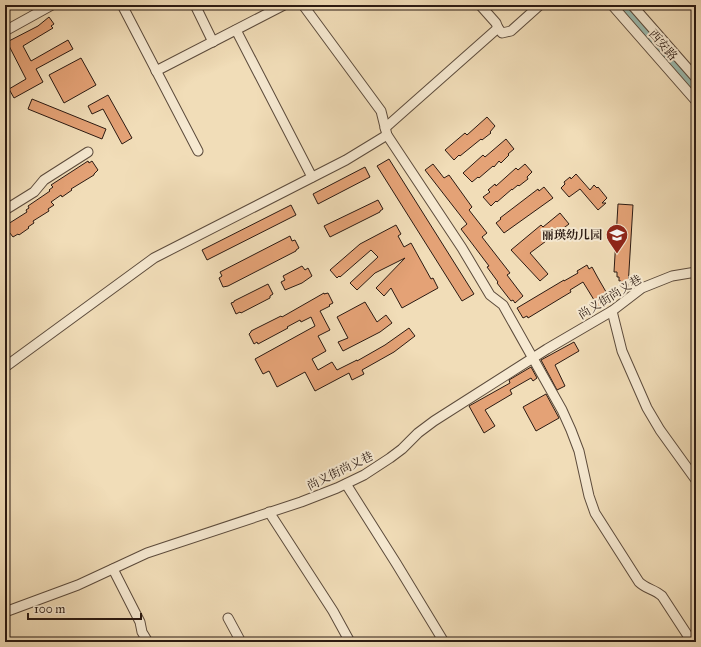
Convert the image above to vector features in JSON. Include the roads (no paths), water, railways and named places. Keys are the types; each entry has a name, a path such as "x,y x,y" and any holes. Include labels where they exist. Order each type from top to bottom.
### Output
{"street":[{"path":"5,31 52,5"},
{"path":"122,5 198,151"},
{"path":"195,5 213,42"},
{"path":"156,71 284,5"},
{"path":"303,5 381,111 386,132 462,248 490,295 503,305 562,410 571,430 579,451 589,496 595,513 638,582 645,588 657,591 662,596 692,642"},
{"path":"480,5 496,23 502,33 511,31 540,5"},
{"name":"西安路","path":"612,5 696,100"},
{"name":"西安路","path":"632,5 696,78"},
{"path":"5,367 154,258 346,160 386,132 498,28"},
{"path":"236,30 312,178"},
{"path":"5,210 34,192 44,180 88,152"},
{"name":"尚义街尚义巷","path":"5,612 78,585 147,553 319,496 346,484 377,467 402,449 426,426 533,358 612,312 642,288 672,276 696,272"},
{"path":"612,312 622,351 647,408 660,430 696,480"},
{"path":"346,484 444,642"},
{"path":"269,512 350,642"},
{"path":"114,568 140,622 142,632 148,642"},
{"path":"228,618 241,642"}],"water":[{"path":"616,5 627,5 696,83 696,95"}],"place":[{"name":"丽瑛幼儿园","path":"617,254"}]}
